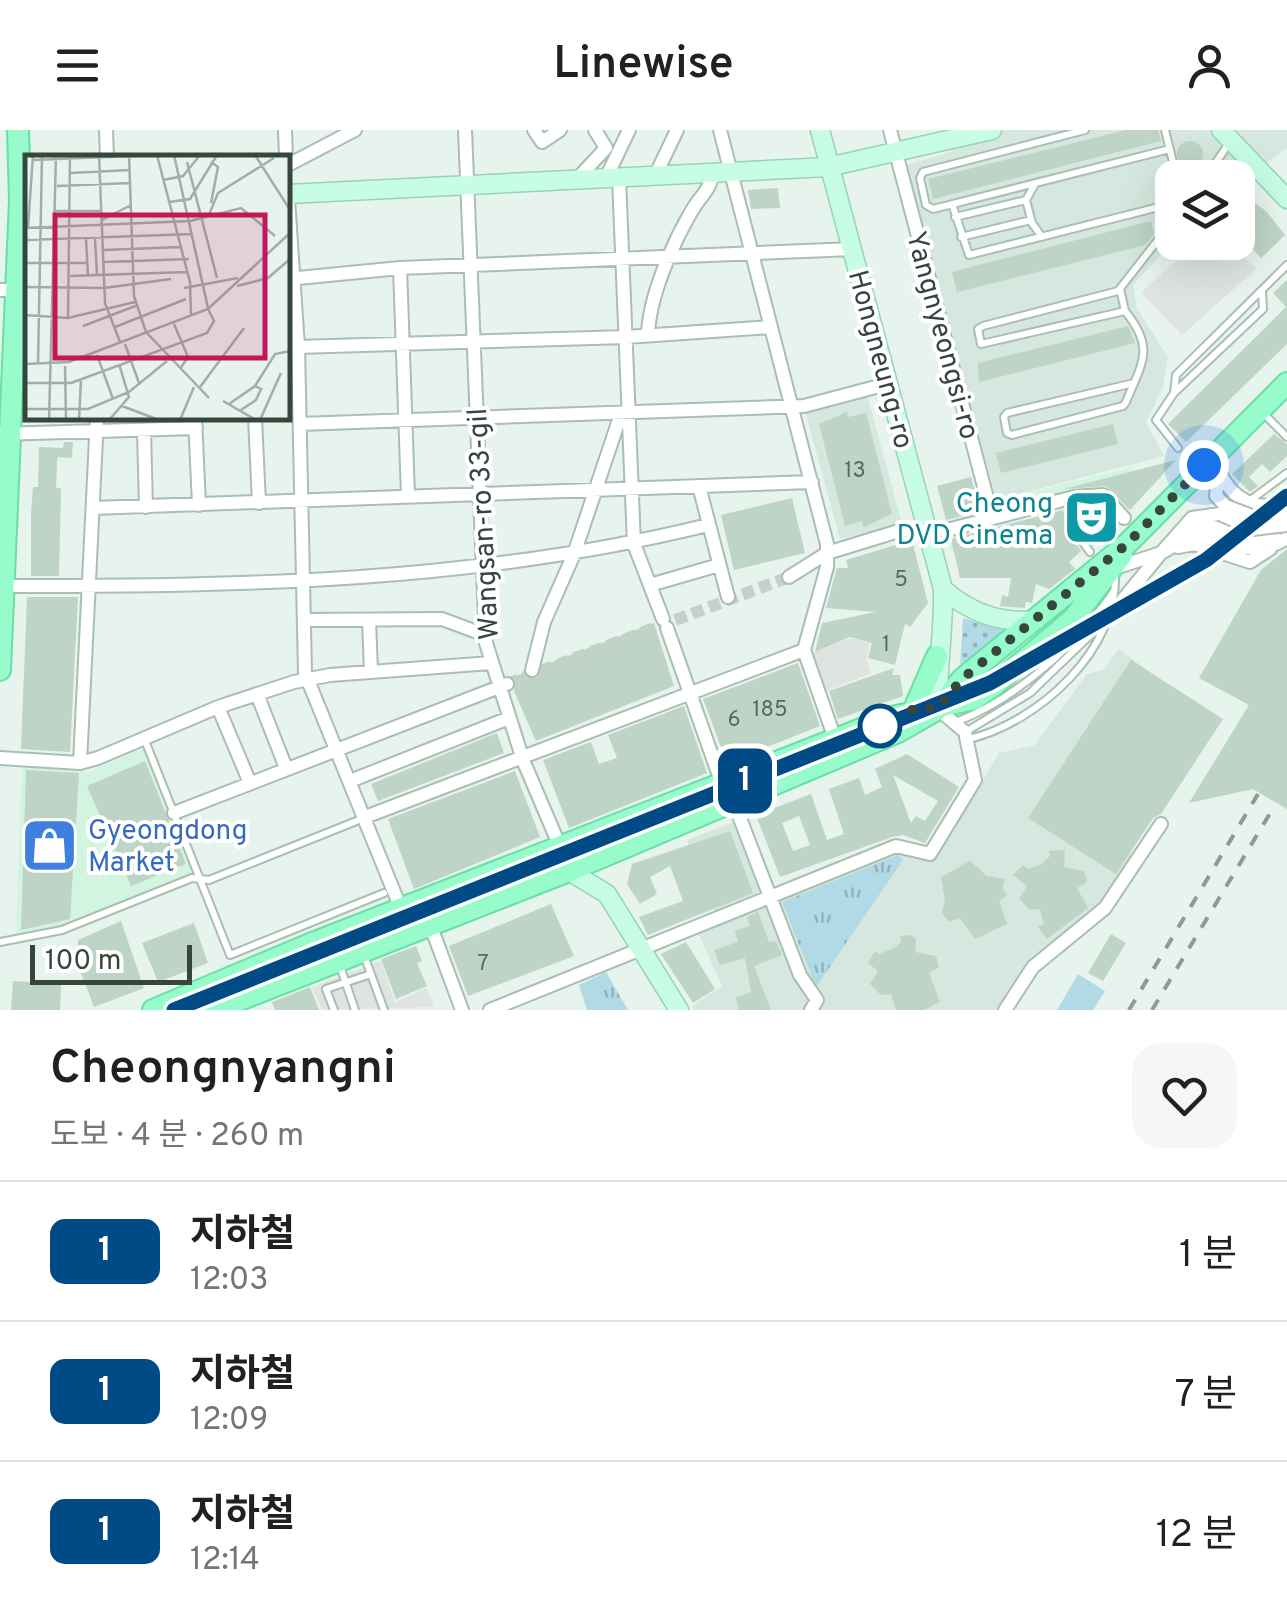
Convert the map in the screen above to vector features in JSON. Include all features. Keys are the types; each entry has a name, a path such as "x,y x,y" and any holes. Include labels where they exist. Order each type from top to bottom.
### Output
{"main road":[{"path":"0,670 18,130"},
{"name":"Hongneung-ro","path":"820,130 943,589 944,624 936,656 938,708"},
{"path":"290,196 722,170 828,168 896,154 936,137 992,130"},
{"path":"1226,136 1287,199"},
{"path":"154,1010 560,850 898,732 938,708 962,679 1127,544 1287,382"},
{"path":"214,1010 264,1001 338,960 570,871 835,739 914,709 974,699 1022,664 1116,578 1127,544"},
{"path":"943,589 972,611 1012,621 1036,620"},
{"path":"914,709 936,656"},
{"path":"560,850 570,871 607,894 679,1010"}],"street":[{"path":"106,130 107,155"},
{"path":"284,130 286,155"},
{"path":"290,164 356,130"},
{"name":"Wangsan-ro 33-gil","path":"465,130 484,635 523,760 560,850"},
{"path":"534,130 542,142 560,130"},
{"path":"578,178 606,148 595,130"},
{"path":"629,130 613,178 624,257 634,544 800,975 817,1000 811,1010"},
{"path":"656,174 678,130"},
{"path":"720,130 722,170 752,253 827,553 804,650 835,739"},
{"name":"Yangnyeongsi-ro","path":"890,130 992,517"},
{"path":"648,335 672,256 692,211 722,170"},
{"path":"291,279 400,268 853,248"},
{"path":"290,251 298,347 307,679 401,910"},
{"path":"400,268 408,496"},
{"path":"298,347 626,337 771,327"},
{"path":"300,424 793,407 887,384"},
{"path":"532,670 544,622 574,554 620,417 628,411"},
{"path":"80,763 97,420"},
{"path":"256,420 259,503"},
{"path":"5,434 96,433 196,423 199,505"},
{"path":"144,430 146,506"},
{"path":"1223,446 1216,496 1223,510 1253,529 1287,525"},
{"path":"1218,471 1232,492 1253,505 1274,506 1287,499"},
{"path":"93,508 812,482"},
{"path":"698,486 728,597"},
{"path":"790,577 827,553 902,530 929,533 1068,498 1102,495 1124,518"},
{"path":"1112,613 1196,516 1223,510 1257,518 1287,513"},
{"path":"1180,532 1206,524 1248,540 1287,538"},
{"path":"2,586 303,581 482,570 634,544 708,525"},
{"path":"1116,578 1194,534 1242,550 1270,549"},
{"path":"1162,552 1194,544 1239,561 1255,561 1287,538"},
{"path":"650,585 719,565"},
{"path":"304,620 442,619 484,635"},
{"path":"369,620 371,672"},
{"path":"365,817 804,650"},
{"path":"0,758 80,763 218,708 307,679 491,664"},
{"path":"174,813 502,686"},
{"path":"257,694 286,768"},
{"path":"218,708 250,783"},
{"path":"490,1010 643,952 654,942 896,846 930,854 974,782 963,731 938,708"},
{"path":"350,781 509,718"},
{"path":"1005,1010 1033,967 1104,908 1161,824"},
{"path":"430,924 462,1010"}],"lane":[{"path":"1085,130 923,172 920,178 928,207 1170,150"},
{"path":"1165,130 1173,160"},
{"path":"1214,160 1226,136"},
{"path":"1036,183 1026,200 1031,220 1042,237"},
{"path":"955,217 1026,200"},
{"path":"952,204 968,255 1155,205"},
{"path":"960,238 1031,220"},
{"path":"1125,311 986,346 978,330 1120,290 1155,244"},
{"path":"1174,393 1176,375 1287,265"},
{"path":"1120,290 1125,311 1145,339 1134,383 1118,409 1008,435 1004,417 1008,414 1134,383"},
{"path":"1178,448 1156,420 1174,393 1261,311 1262,291"},
{"path":"1260,410 1287,438"},
{"path":"1252,498 1287,474"},
{"path":"1068,498 1076,533 1090,552"},
{"path":"963,731 1010,724 1049,695 1105,633 1116,578"},
{"path":"963,731 1077,635 1116,578"},
{"path":"963,731 1030,693 1112,613"},
{"path":"144,737 230,955 384,893"},
{"path":"0,942 62,930 192,878 209,880 365,817"},
{"path":"201,992 269,972 414,917 456,889"},
{"path":"363,950 384,1010"},
{"path":"338,960 355,1010"},
{"path":"334,1010 326,989 371,974"}],"shaded area":[{"path":"949,130 1287,130 1287,148 1255,172 1255,160 1155,160 1156,260 1133,285 1137,309 1168,357 1163,387 1146,422 1164,456 996,500 906,165 951,152"},
{"path":"1177,260 1247,260 1256,269 1182,335 1141,293"},
{"path":"867,395 902,523 840,539 805,411"},
{"path":"1131,468 1144,493 1088,552 1074,534 1067,500 1021,512 1025,528 988,545 952,552 944,518 990,506 989,502"},
{"path":"851,638 870,643 866,658 871,673 823,692 810,654"},
{"path":"1119,649 1189,702 1109,911 1033,972 1010,1010 694,1010 692,1006 722,986 696,928 717,919 687,840 746,817 775,899 900,851 934,862 999,753 1035,745 1087,674 1103,670"},
{"path":"146,747 193,874 67,925 16,935 22,766 88,772"},
{"path":"381,961 395,1002 427,988 434,1007 322,1010 312,987"}],"green space":[{"path":"963,618 1008,630 960,668"},
{"path":"898,855 903,860 816,987 782,902"},
{"path":"606,972 628,1010 587,1010 579,985"},
{"path":"1078,974 1105,991 1093,1010 1057,1010"}],"building":[{"path":"1126,130 1158,130 1161,141 933,199 928,179"},
{"path":"1185,142 1195,142 1202,149 1201,160 1178,159 1178,149"},
{"path":"778,188 780,208 751,209 748,190"},
{"path":"1255,203 1285,235 1261,258 1255,252"},
{"path":"1151,221 1154,234 1145,245 957,292 952,272"},
{"path":"1287,280 1287,344 1186,442 1168,424 1286,307 1273,293"},
{"path":"1128,326 1135,343 979,382 978,363"},
{"path":"847,412 848,417 866,413 892,514 864,527 862,521 845,526 819,424"},
{"path":"1113,424 1118,444 1001,473 996,453"},
{"path":"1274,434 1287,444 1287,456 1270,472 1262,464 1249,477 1258,486 1250,492 1232,474"},
{"path":"64,442 73,442 72,458 58,457 57,461 56,488 61,488 59,576 31,576 31,512 33,487 38,487 39,447 63,448"},
{"path":"1176,460 1130,510 1106,486 1064,489"},
{"path":"971,477 980,511 946,520 937,486"},
{"path":"792,498 805,553 734,570 721,515"},
{"path":"1099,505 1112,520 1101,529 1105,533 1093,545 1082,530 1077,507"},
{"path":"1063,510 1070,535 1081,551 1069,562 1075,569 1049,589 1036,584 1032,603 1026,602 1025,608 1000,606 1002,595 1008,597 1011,578 960,578 951,539"},
{"path":"912,540 928,603 910,627 905,624 895,665 868,658 872,643 850,637 815,652 822,623 876,612 826,608 837,568 848,568 846,560"},
{"path":"1287,549 1287,809 1253,789 1189,803 1249,705 1199,678 1261,570"},
{"path":"27,597 78,597 70,752 21,749"},
{"path":"654,623 674,686 536,741 514,691 514,677 523,673 536,679 544,665"},
{"path":"1131,660 1223,719 1116,874 1028,818"},
{"path":"798,663 820,726 727,763 703,699"},
{"path":"894,668 892,675 900,675 903,696 838,719 829,691"},
{"path":"684,706 707,773 569,828 543,760 591,742 599,764 617,758 608,735"},
{"path":"497,733 504,753 378,801 371,784"},
{"path":"907,754 959,787 925,843 903,835 892,837 780,877 756,815 811,794 827,840 844,834 829,789 859,778 865,795 882,787 875,769","holes":["893,775 938,801 925,821 916,816 911,823","799,816 810,845 793,851 782,823"]},
{"path":"145,761 186,864 131,886 87,786"},
{"name":"Gyeongdong Market","path":"26,770 79,773 70,919 21,930"},
{"path":"515,771 540,837 414,889 388,819"},
{"path":"730,831 753,893 648,935 639,917 683,901 670,866 650,877 657,894 640,904 627,884 632,864"},
{"path":"1065,850 1064,867 1084,871 1087,882 1077,888 1088,908 1047,939 1038,927 1044,924 1040,909 1030,910 1019,899 1027,886 1013,875 1023,865 1028,869 1042,864 1050,856 1049,851"},
{"path":"970,861 987,876 1005,879 1002,888 1007,895 999,901 1007,924 975,939 960,918 949,922 942,913 945,900 941,877"},
{"path":"551,904 574,956 468,996 449,946"},
{"path":"758,912 769,942 776,941 782,955 754,966 771,1010 739,1010 736,998 751,992 745,958 720,965 714,950 738,942 735,931 750,926 747,917"},
{"path":"121,921 144,988 94,1007 78,965 78,940"},
{"path":"194,923 208,963 158,982 142,943"},
{"path":"1111,934 1126,943 1103,981 1088,973"},
{"path":"911,935 916,939 915,952 936,956 939,967 929,973 940,1002 924,1010 896,1010 891,994 881,995 870,984 878,971 868,963 875,951 879,954 894,948 901,942 900,936"},
{"path":"686,942 715,989 693,1003 661,954"},
{"path":"416,946 422,961 417,963 427,986 396,999 381,959"},
{"path":"13,981 61,984 60,1010 11,1010"},
{"path":"310,987 319,1010 275,1010 272,1002"}],"tunnel":[{"path":"507,684 789,577"}],"railway":[{"path":"1129,1010 1258,794"},
{"path":"1152,1010 1275,805"}],"metro line":[{"name":"1","path":"174,1010 990,683 1206,560 1287,496"}],"place":[{"name":"Cheong DVD Cinema","path":"1092,518"},
{"name":"Gyeongdong Market","path":"49,845"}],"route":[{"path":"880,726 914,709 938,708 962,679 1127,544 1204,465"}]}
